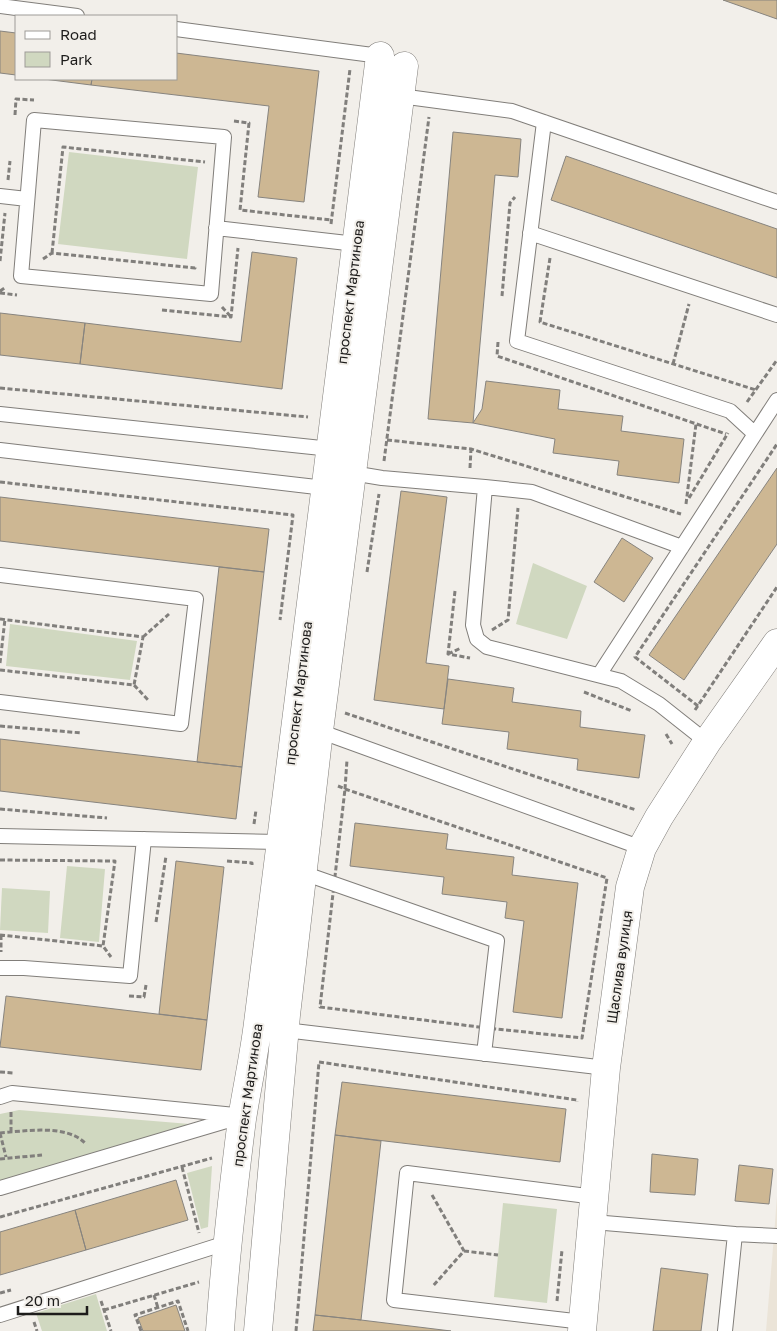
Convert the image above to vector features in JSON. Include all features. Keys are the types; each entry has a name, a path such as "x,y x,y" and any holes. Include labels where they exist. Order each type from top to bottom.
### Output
{"street":[{"name":"проспект Мартинова","path":"220,1331 226,1244 257,1027 294,722 334,470 400,96 392,61"},
{"name":"проспект Мартинова","path":"258,1331 285,1030 319,731 334,470 356,244 392,61"},
{"name":"Щаслива вулиця","path":"582,1326 606,1068 630,887 642,848 658,817 707,742 777,644"},
{"path":"294,722 319,731"},
{"path":"257,1027 285,1030"},
{"path":"226,1244 265,1247"}],"lane":[{"path":"0,6 69,15"},
{"path":"178,29 392,61"},
{"path":"400,96 512,111 777,202"},
{"path":"34,120 224,137 211,294 21,276 27,199 34,120"},
{"path":"544,122 517,341 730,411 755,434"},
{"path":"3,196 27,199"},
{"path":"216,228 356,244"},
{"path":"530,233 777,315"},
{"path":"600,675 777,400"},
{"path":"0,414 382,478 532,492 682,547"},
{"path":"0,450 334,470"},
{"path":"485,487 473,625 477,639 487,647 622,681 660,704 707,742"},
{"path":"0,575 196,599 181,724 0,702"},
{"path":"319,731 642,848"},
{"path":"0,836 279,842"},
{"path":"0,968 130,976 144,839"},
{"path":"303,873 497,941 484,1054"},
{"path":"285,1030 606,1068"},
{"path":"0,1097 12,1093 243,1116"},
{"path":"0,1188 243,1116"},
{"path":"582,1326 394,1300 407,1173 594,1210 735,1234 777,1236"},
{"path":"725,1331 735,1234"},
{"path":"0,1315 226,1244"}],"path":[{"path":"14,118 16,99 36,101"},
{"path":"229,121 249,123 240,210 331,220"},
{"path":"196,258 195,268 52,253 63,147 206,162 205,171"},
{"path":"0,261 3,196 10,158"},
{"path":"502,298 510,203 516,196"},
{"path":"551,254 540,322 756,390"},
{"path":"673,364 689,303 698,306"},
{"path":"498,337 497,356 727,434"},
{"path":"680,514 737,418 777,360"},
{"path":"0,388 308,417"},
{"path":"686,504 696,424"},
{"path":"387,440 471,449 722,526"},
{"path":"698,706 635,657 777,444"},
{"path":"468,485 471,449"},
{"path":"448,654 508,620 518,506"},
{"path":"448,654 456,588"},
{"path":"0,670 134,685 143,637 188,598"},
{"path":"0,619 143,637"},
{"path":"0,663 5,619"},
{"path":"448,654 474,659"},
{"path":"579,691 632,711"},
{"path":"0,726 88,733"},
{"path":"663,729 672,744"},
{"path":"166,856 176,857"},
{"path":"0,860 115,860 103,946 0,935"},
{"path":"223,861 252,863 250,873"},
{"path":"296,1331 319,1062 577,1100"},
{"path":"0,1072 22,1074"},
{"path":"6,1157 0,1133 40,1130 67,1132 79,1136 86,1144"},
{"path":"0,1217 216,1157"},
{"path":"182,1167 199,1233"},
{"path":"422,1175 464,1251"},
{"path":"464,1251 498,1255"},
{"path":"417,1303 464,1251"},
{"path":"104,1310 207,1280"},
{"path":"96,1285 111,1331"},
{"path":"154,1295 158,1308"},
{"path":"140,1331 135,1315 178,1302 188,1331"}],"shaded area":[{"path":"777,1196 777,1331 766,1331 774,1236"}],"green space":[{"path":"69,152 198,167 187,259 58,244"},
{"path":"533,563 587,586 567,639 516,624"},
{"path":"10,624 137,641 130,680 6,666"},
{"path":"67,866 105,869 99,942 60,938"},
{"path":"2,888 50,891 48,933 0,930"},
{"path":"19,1110 190,1124 0,1182 0,1114"},
{"path":"212,1166 208,1227 201,1229 187,1173"},
{"path":"503,1203 557,1209 547,1303 494,1297"},
{"path":"96,1294 107,1331 42,1331 36,1313"}],"building":[{"path":"723,0 777,0 777,19"},
{"path":"0,31 15,33 15,75 0,73"},
{"path":"178,53 319,71 304,202 258,197 269,106 91,85 92,80 178,80"},
{"path":"52,80 92,80 91,85"},
{"path":"453,132 521,139 518,177 495,175 473,423 428,419"},
{"path":"566,156 777,229 777,278 551,200"},
{"path":"252,252 297,258 282,389 80,364 85,323 241,342"},
{"path":"0,313 85,323 80,364 0,355"},
{"path":"486,381 560,390 558,409 623,416 621,431 684,439 679,483 617,475 619,461 553,453 555,439 473,423 482,409"},
{"path":"777,468 777,544 684,680 649,655"},
{"path":"401,491 447,497 426,663 449,666 444,709 374,700"},
{"path":"0,497 269,529 264,572 0,541"},
{"path":"622,538 653,558 624,602 594,582"},
{"path":"219,567 264,572 242,767 197,762"},
{"path":"448,679 514,688 512,702 581,711 580,727 645,735 639,778 577,770 578,759 507,749 509,732 442,724"},
{"path":"0,739 242,767 236,819 0,791"},
{"path":"355,823 448,834 446,849 514,857 512,875 578,883 562,1018 513,1012 524,921 505,918 507,902 442,894 444,877 350,866"},
{"path":"176,861 224,867 207,1020 159,1014"},
{"path":"6,996 207,1020 201,1070 0,1047"},
{"path":"342,1082 566,1109 560,1162 335,1135"},
{"path":"335,1135 381,1141 361,1320 315,1315"},
{"path":"652,1154 698,1159 695,1195 650,1192"},
{"path":"739,1165 773,1169 769,1204 735,1201"},
{"path":"176,1180 188,1220 86,1250 75,1210"},
{"path":"75,1210 86,1250 0,1275 0,1232"},
{"path":"661,1268 708,1274 701,1331 653,1331"},
{"path":"176,1305 185,1331 143,1331 138,1318"},
{"path":"315,1315 361,1320 451,1331 313,1331"}]}
